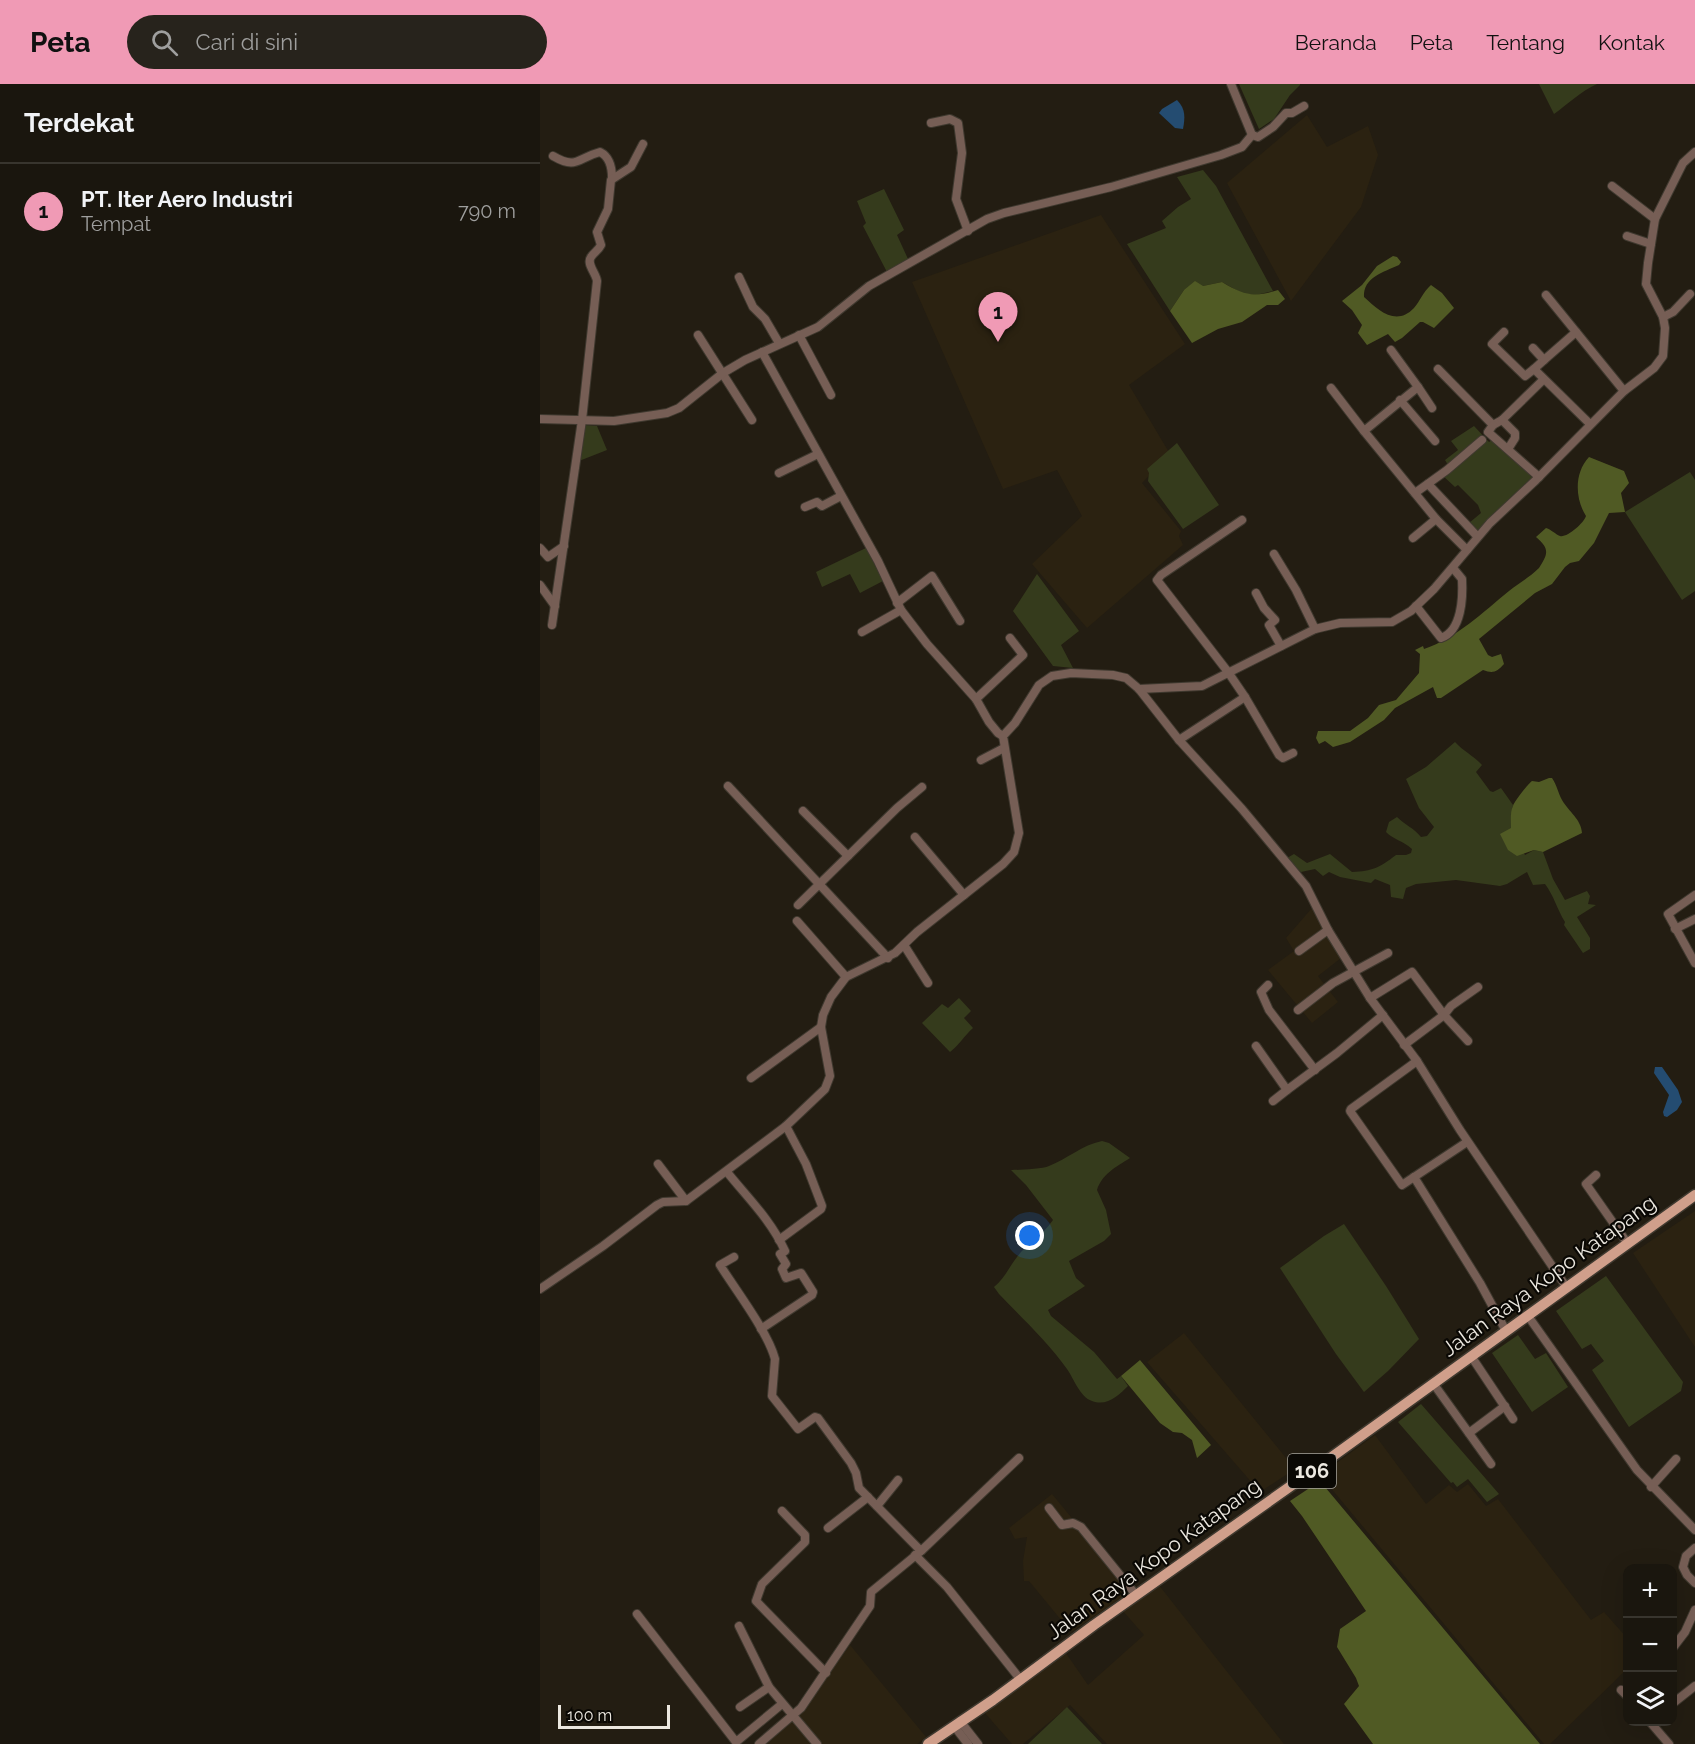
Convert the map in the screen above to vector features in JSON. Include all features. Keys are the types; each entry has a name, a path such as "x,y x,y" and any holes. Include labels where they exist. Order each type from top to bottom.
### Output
{"main road":[{"name":"Jalan Raya Kopo Katapang","path":"928,1744 1695,1195"}],"street":[{"path":"1231,84 1252,135 1258,137 1273,127 1286,113 1292,113 1304,106"},
{"path":"931,123 950,119 958,123 962,153 956,201 968,231"},
{"path":"540,419 614,421 668,413 679,408 723,374 779,343 818,327 869,286 987,219 1143,179 1228,153 1242,147 1252,135"},
{"path":"612,178 623,174 631,167 643,144"},
{"path":"552,625 582,420 597,281 589,259 601,245 597,232 608,209 612,178 612,166 603,153 600,152 573,163 564,162 553,156"},
{"path":"1139,689 1202,686 1315,629 1340,623 1388,623 1411,611 1453,568 1477,536 1624,391 1654,368 1663,356 1666,340 1663,316 1646,284 1651,244 1655,219 1683,163 1695,152"},
{"path":"1612,186 1655,219"},
{"path":"1627,236 1651,244"},
{"path":"739,277 753,307 765,319 779,343"},
{"path":"1663,316 1672,312 1690,294"},
{"path":"1546,295 1624,391"},
{"path":"1504,332 1492,344 1525,376 1576,332"},
{"path":"698,335 752,420"},
{"path":"799,335 831,395"},
{"path":"1533,348 1544,360"},
{"path":"1391,350 1432,408"},
{"path":"762,352 878,561 899,606 927,644 976,699 989,722 998,733 1004,735"},
{"path":"1438,369 1493,425"},
{"path":"1534,369 1590,424"},
{"path":"1539,477 1488,432 1543,380"},
{"path":"1364,430 1418,387"},
{"path":"1331,388 1436,519 1467,550"},
{"path":"1400,400 1435,441"},
{"path":"1502,420 1515,433 1509,449"},
{"path":"1415,493 1447,470 1482,440"},
{"path":"779,473 818,454"},
{"path":"1428,484 1477,536"},
{"path":"805,507 817,502 822,506 841,496"},
{"path":"1413,538 1436,519"},
{"path":"1242,520 1157,580 1228,672 1279,755 1283,758 1293,753"},
{"path":"540,548 549,557 564,546"},
{"path":"1274,554 1296,590 1315,629"},
{"path":"1416,606 1442,638 1450,634 1460,614 1462,594 1462,579 1453,568"},
{"path":"862,632 899,606 932,576 960,621"},
{"path":"540,585 555,606"},
{"path":"1257,593 1264,607 1275,620 1269,625 1281,646"},
{"path":"976,699 1023,655 1010,638"},
{"path":"540,1289 603,1246 657,1205 663,1202 686,1201 786,1126 825,1089 830,1076 821,1027 827,1005 846,977 888,958 1014,852 1018,839 1004,735 1015,723 1039,685 1052,676 1071,673 1113,675 1126,678 1139,689 1179,740 1242,809 1306,886 1328,930 1370,998 1417,1061 1467,1142 1567,1288"},
{"path":"1179,740 1245,697"},
{"path":"981,760 1004,748"},
{"path":"728,786 888,958"},
{"path":"798,905 897,808 922,787"},
{"path":"803,811 848,856"},
{"path":"915,837 964,895"},
{"path":"1695,895 1668,914 1695,963"},
{"path":"1675,929 1695,919"},
{"path":"797,921 846,977"},
{"path":"1299,951 1328,930"},
{"path":"904,945 928,983"},
{"path":"1298,1010 1333,982 1388,953"},
{"path":"1370,998 1412,972 1444,1015 1468,1041"},
{"path":"1268,985 1261,992 1266,1006 1315,1070"},
{"path":"1404,1045 1478,987"},
{"path":"1273,1101 1383,1015"},
{"path":"751,1078 821,1027"},
{"path":"1256,1046 1287,1090"},
{"path":"1417,1061 1350,1110 1402,1185 1467,1142"},
{"path":"779,1240 822,1206 806,1164 786,1126"},
{"path":"658,1164 686,1201"},
{"path":"727,1172 748,1196 779,1240 784,1251 780,1254 786,1264 782,1269 786,1278 801,1273 813,1293 761,1329"},
{"path":"1596,1175 1586,1184 1628,1244"},
{"path":"1414,1177 1480,1283 1506,1331"},
{"path":"734,1257 720,1265 761,1329 775,1359 771,1392 774,1401 798,1429 818,1418 851,1463 860,1488 947,1587 1020,1679"},
{"path":"1528,1316 1626,1455 1652,1487 1695,1530"},
{"path":"1471,1356 1513,1419"},
{"path":"1433,1383 1491,1464"},
{"path":"1469,1433 1505,1406"},
{"path":"759,1744 801,1708 870,1606 871,1592 918,1553 1019,1458"},
{"path":"1652,1487 1676,1459"},
{"path":"878,1506 898,1480"},
{"path":"828,1528 868,1497"},
{"path":"1050,1508 1062,1525 1073,1523 1081,1527 1136,1595"},
{"path":"782,1511 805,1535 805,1542 762,1584 756,1601 826,1672"},
{"path":"1695,1548 1686,1556 1683,1568 1695,1583"},
{"path":"1677,1642 1685,1632 1695,1610"},
{"path":"637,1614 736,1742 782,1704"},
{"path":"739,1626 769,1687 817,1744"},
{"path":"1677,1700 1695,1686"},
{"path":"740,1707 769,1687"},
{"path":"957,1723 968,1744"},
{"path":"957,1723 978,1744"},
{"path":"1655,1726 1669,1744"}],"shaded area":[{"path":"1307,115 1327,147 1368,126 1378,155 1361,207 1291,301 1227,183"},
{"path":"1101,215 1185,344 1129,385 1170,454 1142,483 1181,531 1179,536 1183,545 1087,628 1032,564 1082,516 1057,470 1003,489 912,282"},
{"path":"1312,908 1341,958 1318,976 1338,1002 1312,1023 1268,970 1294,951 1286,938"},
{"path":"1695,1211 1695,1347 1633,1253"},
{"path":"1184,1333 1295,1469 1260,1492 1147,1362"},
{"path":"1375,1435 1426,1504 1449,1485 1457,1492 1468,1484 1486,1506 1498,1499 1591,1620 1604,1612 1623,1633 1623,1673 1550,1744 1544,1744 1320,1475"},
{"path":"1052,1494 1132,1591 1071,1632 1029,1581 1024,1581 1023,1561 1027,1537 1015,1539 1009,1528"},
{"path":"1158,1584 1284,1744 1107,1744 1070,1705 1023,1744 1012,1744 985,1713 1063,1649 1088,1685 1144,1635 1122,1610"},
{"path":"850,1645 926,1737 917,1744 766,1744 803,1711"}],"green space":[{"path":"1239,84 1300,85 1290,95 1274,119 1259,129"},
{"path":"1539,84 1597,84 1554,114"},
{"path":"1203,170 1216,186 1273,291 1256,295 1243,294 1222,282 1184,290 1170,311 1127,244 1166,228 1162,221 1191,199 1177,177"},
{"path":"884,189 904,230 897,235 908,259 887,272 863,226 866,223 857,201"},
{"path":"1393,256 1401,262 1376,276 1367,285 1364,297 1369,302 1381,311 1401,316 1414,308 1431,285 1442,293 1454,308 1434,328 1420,322 1395,342 1388,334 1367,345 1358,333 1362,325 1352,310 1342,301 1362,285 1377,266"},
{"path":"1195,281 1203,286 1222,282 1249,294 1278,290 1285,299 1278,305 1267,305 1242,322 1218,329 1192,343 1170,311 1184,290"},
{"path":"584,425 597,426 607,450 579,461"},
{"path":"1474,426 1489,442 1497,436 1537,475 1477,533 1469,523 1481,513 1478,505 1458,485 1455,487 1442,475 1451,470 1445,460 1458,450 1451,441"},
{"path":"1177,443 1219,505 1183,529 1148,481 1147,469"},
{"path":"1589,457 1624,471 1629,483 1621,493 1625,512 1609,513 1594,543 1579,561 1570,563 1552,584 1535,593 1479,639 1488,655 1492,657 1501,654 1504,664 1492,672 1483,670 1441,698 1437,698 1433,687 1395,708 1384,720 1350,742 1333,747 1325,741 1319,744 1316,738 1318,731 1350,731 1368,718 1379,705 1396,700 1419,673 1420,654 1415,650 1436,644 1459,631 1539,568 1546,552 1544,545 1536,537 1546,528 1563,536 1579,526 1586,516 1578,494 1579,478 1584,463"},
{"path":"1690,472 1695,480 1695,591 1682,600 1625,512"},
{"path":"866,548 883,581 860,593 850,574 822,587 816,572"},
{"path":"1037,574 1079,631 1061,645 1073,668 1053,666 1013,611"},
{"path":"1455,742 1482,765 1476,772 1490,791 1501,788 1513,805 1511,828 1525,855 1534,850 1543,852 1553,879 1565,900 1587,891 1590,896 1588,904 1596,905 1577,917 1590,938 1590,949 1583,953 1564,925 1565,922 1545,884 1533,885 1527,872 1500,886 1456,880 1416,884 1406,888 1403,899 1391,897 1390,885 1375,879 1371,883 1340,877 1329,872 1323,876 1315,869 1301,872 1287,858 1294,854 1307,863 1330,854 1352,872 1371,870 1396,855 1411,853 1412,849 1386,832 1389,822 1397,817 1421,837 1427,836 1434,827 1419,808 1406,779 1426,767"},
{"path":"1552,778 1555,783 1562,800 1577,820 1582,833 1543,852 1534,850 1517,856 1508,850 1500,834 1511,828 1512,808 1527,786 1532,781 1539,782"},
{"path":"959,998 971,1011 964,1018 973,1028 950,1052 922,1023 942,1004 948,1008"},
{"path":"1102,1141 1109,1143 1130,1158 1106,1175 1097,1190 1106,1210 1111,1234 1104,1241 1069,1261 1076,1278 1085,1286 1048,1310 1051,1316 1094,1352 1117,1379 1121,1376 1128,1386 1112,1399 1097,1402 1084,1396 1052,1349 994,1287 1021,1252 1053,1220 1026,1185 1011,1170 1049,1166"},
{"path":"1344,1224 1419,1339 1364,1392 1336,1354 1280,1268"},
{"path":"1606,1276 1683,1382 1681,1391 1629,1427 1592,1370 1604,1361 1591,1344 1582,1349 1556,1311"},
{"path":"1518,1335 1535,1359 1546,1353 1568,1387 1532,1412 1492,1353"},
{"path":"1140,1360 1211,1445 1197,1458 1192,1440 1182,1433 1173,1432 1160,1423 1121,1376"},
{"path":"1421,1404 1499,1494 1487,1502 1468,1479 1457,1487 1453,1482 1451,1483 1398,1422"},
{"path":"1320,1481 1540,1744 1373,1744 1344,1704 1359,1686 1337,1647 1340,1629 1366,1611 1290,1501"},
{"path":"1067,1707 1102,1744 1028,1744"}],"water":[{"path":"1177,100 1184,114 1183,129 1175,128 1159,113"},
{"path":"1655,1067 1662,1067 1678,1090 1682,1102 1677,1110 1667,1117 1663,1112 1669,1095 1654,1073"}],"place":[{"name":"PT. Iter Aero Industri","path":"998,342"}]}
